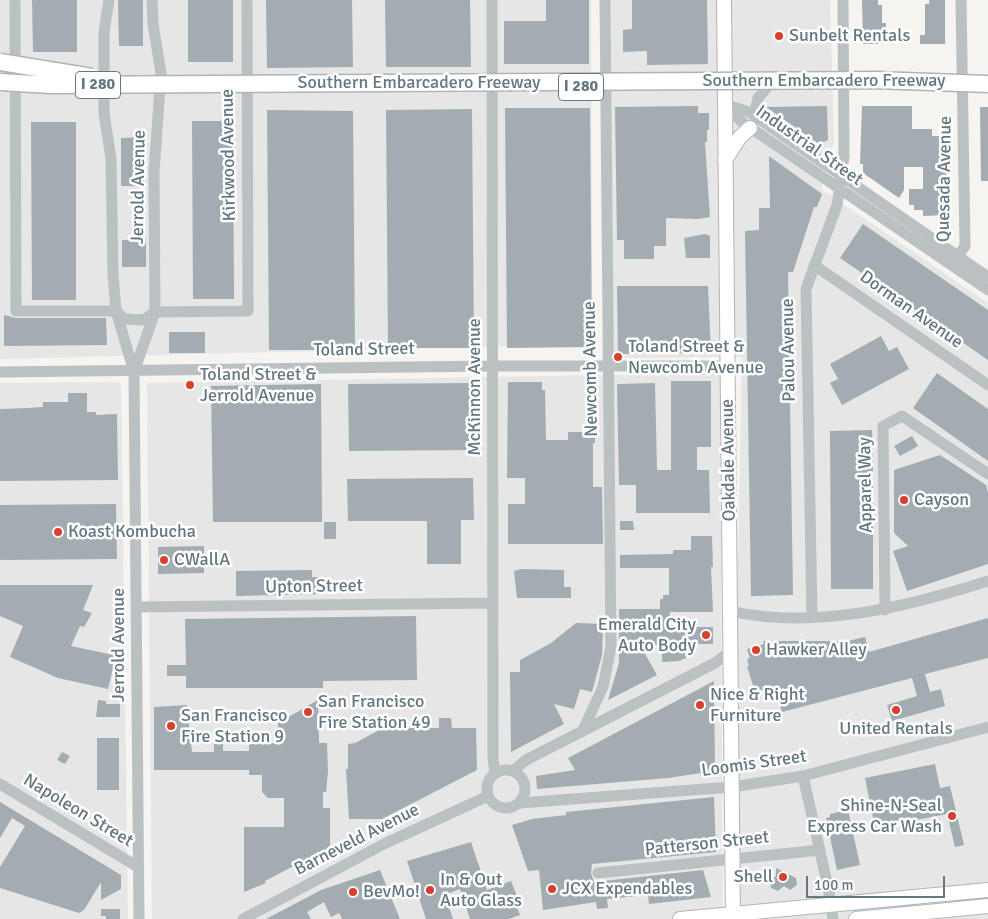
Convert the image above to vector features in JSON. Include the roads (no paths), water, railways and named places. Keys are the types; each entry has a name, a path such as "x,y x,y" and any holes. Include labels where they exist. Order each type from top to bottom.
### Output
{"highway":[{"path":"0,62 101,78 196,84"},
{"name":"Southern Embarcadero Freeway","path":"0,82 50,85 876,80 988,87"},
{"name":"Southern Embarcadero Freeway","path":"5,89 867,85 988,87"}],"main road":[{"name":"Oakdale Avenue","path":"724,0 733,917"},
{"path":"725,160 752,122"},
{"path":"680,919 832,912 988,890"},
{"path":"856,919 988,906"}],"street":[{"path":"14,0 5,89 16,311 116,310 124,319 144,320 155,312"},
{"name":"Jerrold Avenue","path":"109,0 104,32 104,113 111,159 113,274 116,310 134,372 138,919"},
{"name":"Jerrold Avenue","path":"134,372 155,312 154,172 161,72 153,24 152,0"},
{"name":"Kirkwood Avenue","path":"155,312 248,310 247,0"},
{"name":"McKinnon Avenue","path":"492,0 495,773"},
{"name":"Newcomb Avenue","path":"582,732 603,687 611,647 605,0"},
{"name":"Palou Avenue","path":"812,616 806,289 837,205 842,177 843,0"},
{"name":"Quesada Avenue","path":"955,261 965,246 961,0"},
{"path":"260,88 493,88 843,84 988,87"},
{"path":"752,122 758,98 769,85"},
{"path":"5,89 232,88"},
{"name":"Industrial Street","path":"725,104 842,177 955,261 988,290"},
{"name":"Industrial Street","path":"752,122 840,189 955,261 988,278"},
{"name":"Dorman Avenue","path":"814,265 988,385"},
{"name":"Toland Street","path":"0,372 134,372 492,366 728,366"},
{"name":"Apparel Way","path":"885,610 883,426 902,416 988,474"},
{"path":"730,611 748,615 812,616 885,610 942,596 988,581"},
{"name":"Upton Street","path":"136,607 493,603"},
{"path":"513,771 526,760 715,663 730,651"},
{"name":"Loomis Street","path":"520,803 732,787 803,776 988,727"},
{"path":"507,770 513,771 523,779 526,791 520,803 515,806 502,808 492,802 488,796 488,783 495,773 507,770"},
{"path":"803,776 832,912"},
{"name":"Napoleon Street","path":"0,784 138,867"},
{"name":"Barneveld Avenue","path":"243,919 376,848 488,796"},
{"name":"Patterson Street","path":"598,873 820,850"}],"place":[{"name":"Sunbelt Rentals","path":"779,36"},
{"name":"Toland Street & Newcomb Avenue","path":"618,357"},
{"name":"Toland Street & Jerrold Avenue","path":"190,385"},
{"name":"Cayson","path":"904,500"},
{"name":"Koast Kombucha","path":"58,532"},
{"name":"CWallA","path":"164,560"},
{"name":"Emerald City Auto Body","path":"706,635"},
{"name":"Hawker Alley","path":"756,650"},
{"name":"Nice & Right Furniture","path":"700,705"},
{"name":"United Rentals","path":"896,710"},
{"name":"San Francisco Fire Station 49","path":"308,712"},
{"name":"San Francisco Fire Station 9","path":"171,726"},
{"name":"Shine-N-Seal Express Car Wash","path":"952,816"},
{"name":"Shell","path":"783,877"},
{"name":"JCX Expendables","path":"552,889"},
{"name":"In & Out Auto Glass","path":"430,890"},
{"name":"BevMo!","path":"353,892"}]}
